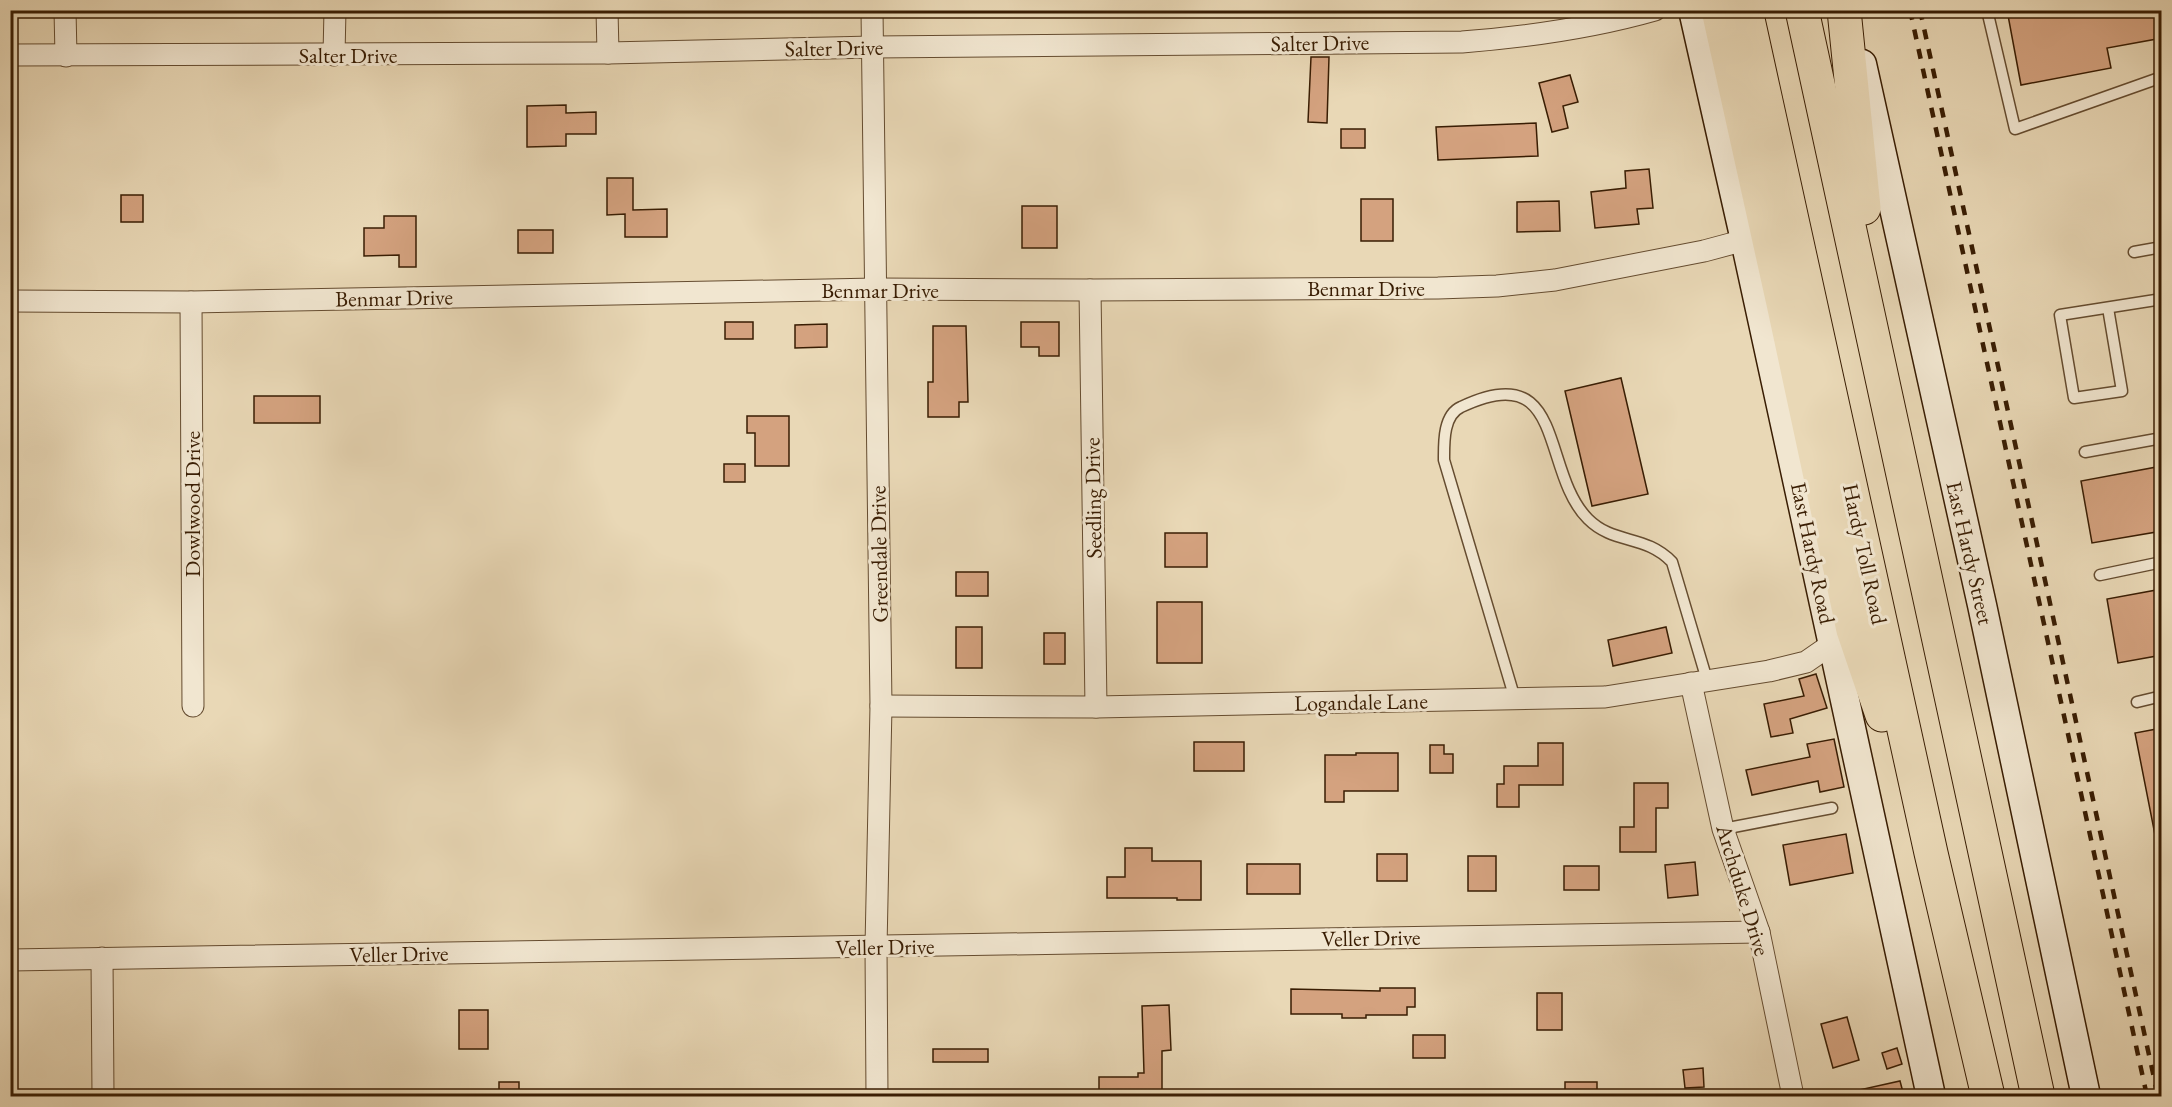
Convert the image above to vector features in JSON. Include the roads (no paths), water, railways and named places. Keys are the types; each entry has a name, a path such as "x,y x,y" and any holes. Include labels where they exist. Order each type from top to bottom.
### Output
{"highway":[{"path":"1718,10 1852,630 1931,853"},
{"name":"Hardy Toll Road","path":"1746,10 1931,853 1988,1096"},
{"path":"1802,10 2038,1096"},
{"path":"1844,10 1878,359"}],"main road":[{"name":"East Hardy Road","path":"1692,10 1745,240 1931,1096"},
{"name":"East Hardy Street","path":"1851,10 2086,1096"}],"street":[{"path":"65,10 66,56"},
{"path":"334,10 334,55"},
{"path":"607,10 608,53"},
{"name":"Greendale Drive","path":"872,10 881,706 876,947 877,1096"},
{"name":"Salter Drive","path":"10,55 608,53 873,47 1462,42 1562,31 1655,10"},
{"name":"Benmar Drive","path":"10,301 191,302 876,289 1090,290 1497,286 1555,280 1611,270 1745,240"},
{"name":"Seedling Drive","path":"1090,290 1096,707"},
{"name":"Dowlwood Drive","path":"191,302 193,706"},
{"name":"Logandale Lane","path":"881,706 1096,707 1605,697 1769,671 1806,662 1832,644"},
{"name":"Archduke Drive","path":"1699,682 1723,829 1759,932 1793,1096"},
{"name":"Veller Drive","path":"10,960 1759,932"},
{"path":"102,958 103,1096"}],"lane":[{"path":"1987,10 2015,129 2162,76"},
{"path":"2134,252 2162,247"},
{"path":"2108,308 2122,391 2074,398 2060,315 2162,299"},
{"path":"1515,699 1444,460 1444,441 1448,420 1457,408 1473,401 1508,394 1521,395 1531,401 1543,418 1573,497 1586,517 1600,530 1641,542 1662,552 1671,562 1699,682"},
{"path":"2085,452 2162,438"},
{"path":"2100,575 2162,562"},
{"path":"2137,702 2162,696"},
{"path":"1723,829 1832,808"}],"railway":[{"path":"1910,10 2147,1096"},
{"path":"1920,10 2158,1096"}]}
